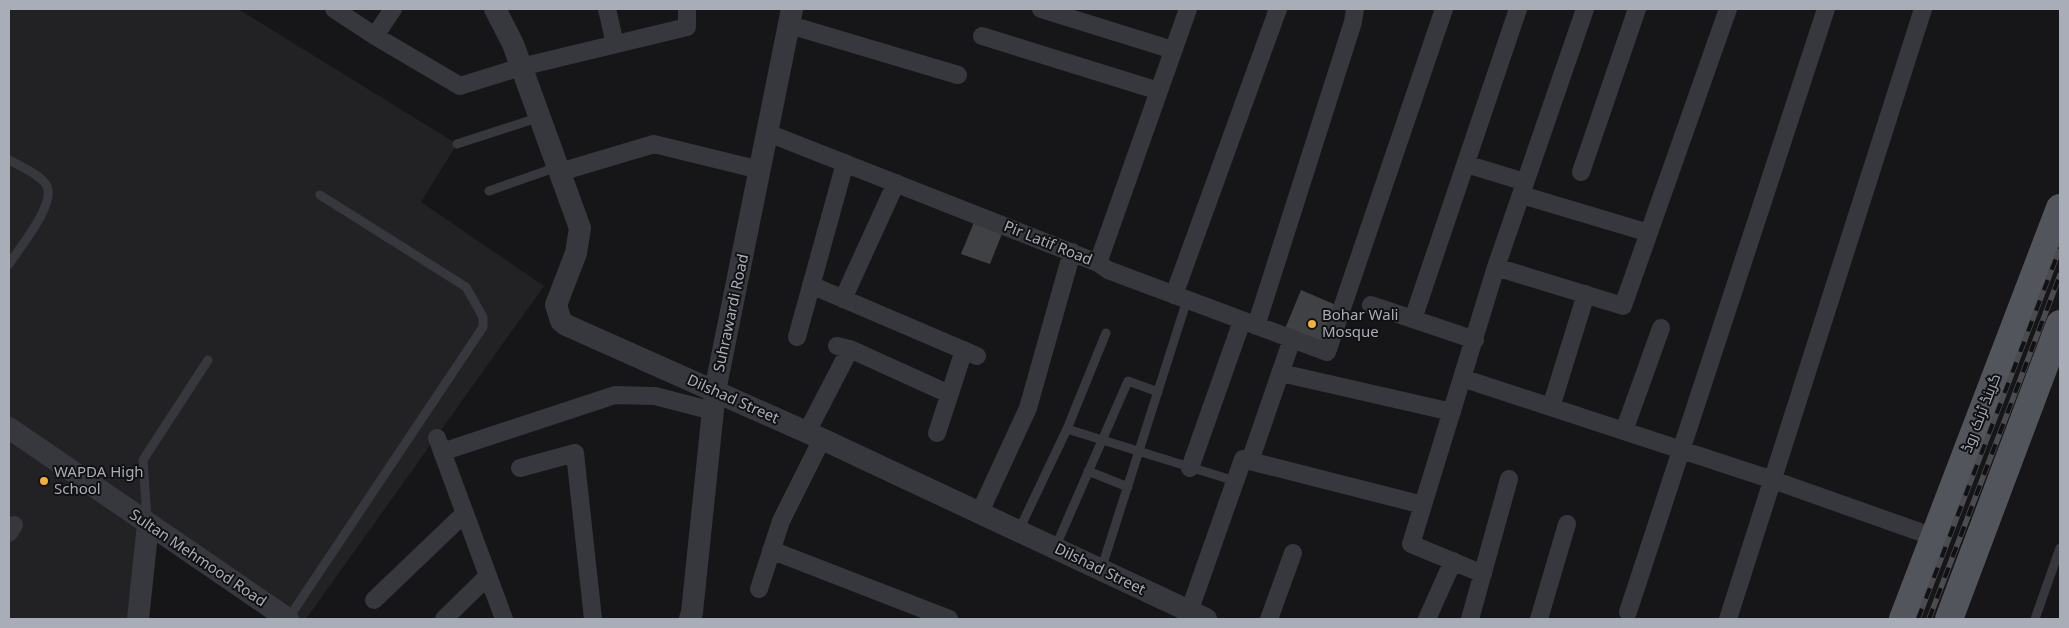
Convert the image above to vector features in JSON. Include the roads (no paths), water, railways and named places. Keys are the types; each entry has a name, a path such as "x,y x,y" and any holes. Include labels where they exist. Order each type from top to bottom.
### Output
{"main road":[{"name":"گرینڈ ٹرنک روڈ","path":"1903,619 2060,212"},
{"path":"1949,619 2060,324"}],"street":[{"path":"334,9 375,36 460,86 521,67 687,26 687,9"},
{"path":"375,36 393,9"},
{"name":"Dilshad Street","path":"495,9 513,44 580,228 576,254 556,305 560,321 714,401 814,435 1198,616"},
{"path":"607,9 615,44"},
{"path":"1041,9 1173,50"},
{"path":"1098,262 1188,9"},
{"path":"1181,298 1278,9"},
{"path":"1190,468 1249,323 1353,22 1355,9"},
{"name":"Pir Latif Road","path":"768,132 1098,262 1108,270 1327,352 1444,9"},
{"path":"1413,319 1518,9"},
{"path":"1483,574 1412,544 1496,267 1585,9"},
{"path":"1581,172 1637,9"},
{"path":"1496,267 1623,306 1728,9"},
{"path":"1628,612 1826,9"},
{"path":"1728,619 1923,9"},
{"path":"791,17 958,75"},
{"name":"Suhrawardi Road","path":"690,619 714,401 791,17"},
{"path":"982,36 1159,91"},
{"path":"559,169 654,144 760,170"},
{"path":"797,337 845,163"},
{"path":"1466,164 1523,188 1649,232"},
{"path":"843,298 896,183"},
{"path":"980,512 1028,408 1072,252"},
{"path":"811,285 971,353 949,394 937,433"},
{"path":"1551,406 1586,294"},
{"path":"1371,305 1475,340"},
{"path":"1624,431 1661,328"},
{"path":"1250,461 1292,339"},
{"path":"759,588 843,348 949,394"},
{"path":"1281,373 1452,412"},
{"path":"1462,378 1773,480 1934,537"},
{"path":"504,619 439,445 615,395 714,401"},
{"name":"Sultan Mehmood Road","path":"9,428 288,619"},
{"path":"520,468 575,453 593,619"},
{"path":"1198,616 1235,481 1243,459 1424,505"},
{"path":"1470,619 1509,480"},
{"path":"374,600 464,513"},
{"path":"138,619 148,524"},
{"path":"1538,619 1567,524"},
{"path":"771,550 949,619"},
{"path":"1269,619 1293,553"},
{"path":"1427,619 1453,561"},
{"path":"444,619 488,576"}],"lane":[{"path":"457,144 540,117"},
{"path":"9,160 45,183 49,191 45,208 9,264"},
{"path":"489,191 559,169"},
{"path":"288,619 483,327 484,322 466,287 320,195"},
{"path":"1101,570 1158,392 1181,298"},
{"path":"1019,530 1066,429 1106,333"},
{"path":"148,524 143,460 208,360"},
{"path":"1055,548 1128,380 1158,392"},
{"path":"1066,429 1235,481"},
{"path":"1088,471 1128,487"},
{"path":"2035,619 2060,548"}],"railway":[{"path":"1918,619 2060,248"},
{"path":"1929,619 2060,275"}],"place":[{"name":"Bohar Wali Mosque","path":"1312,324"},
{"name":"WAPDA High School","path":"44,481"}]}
